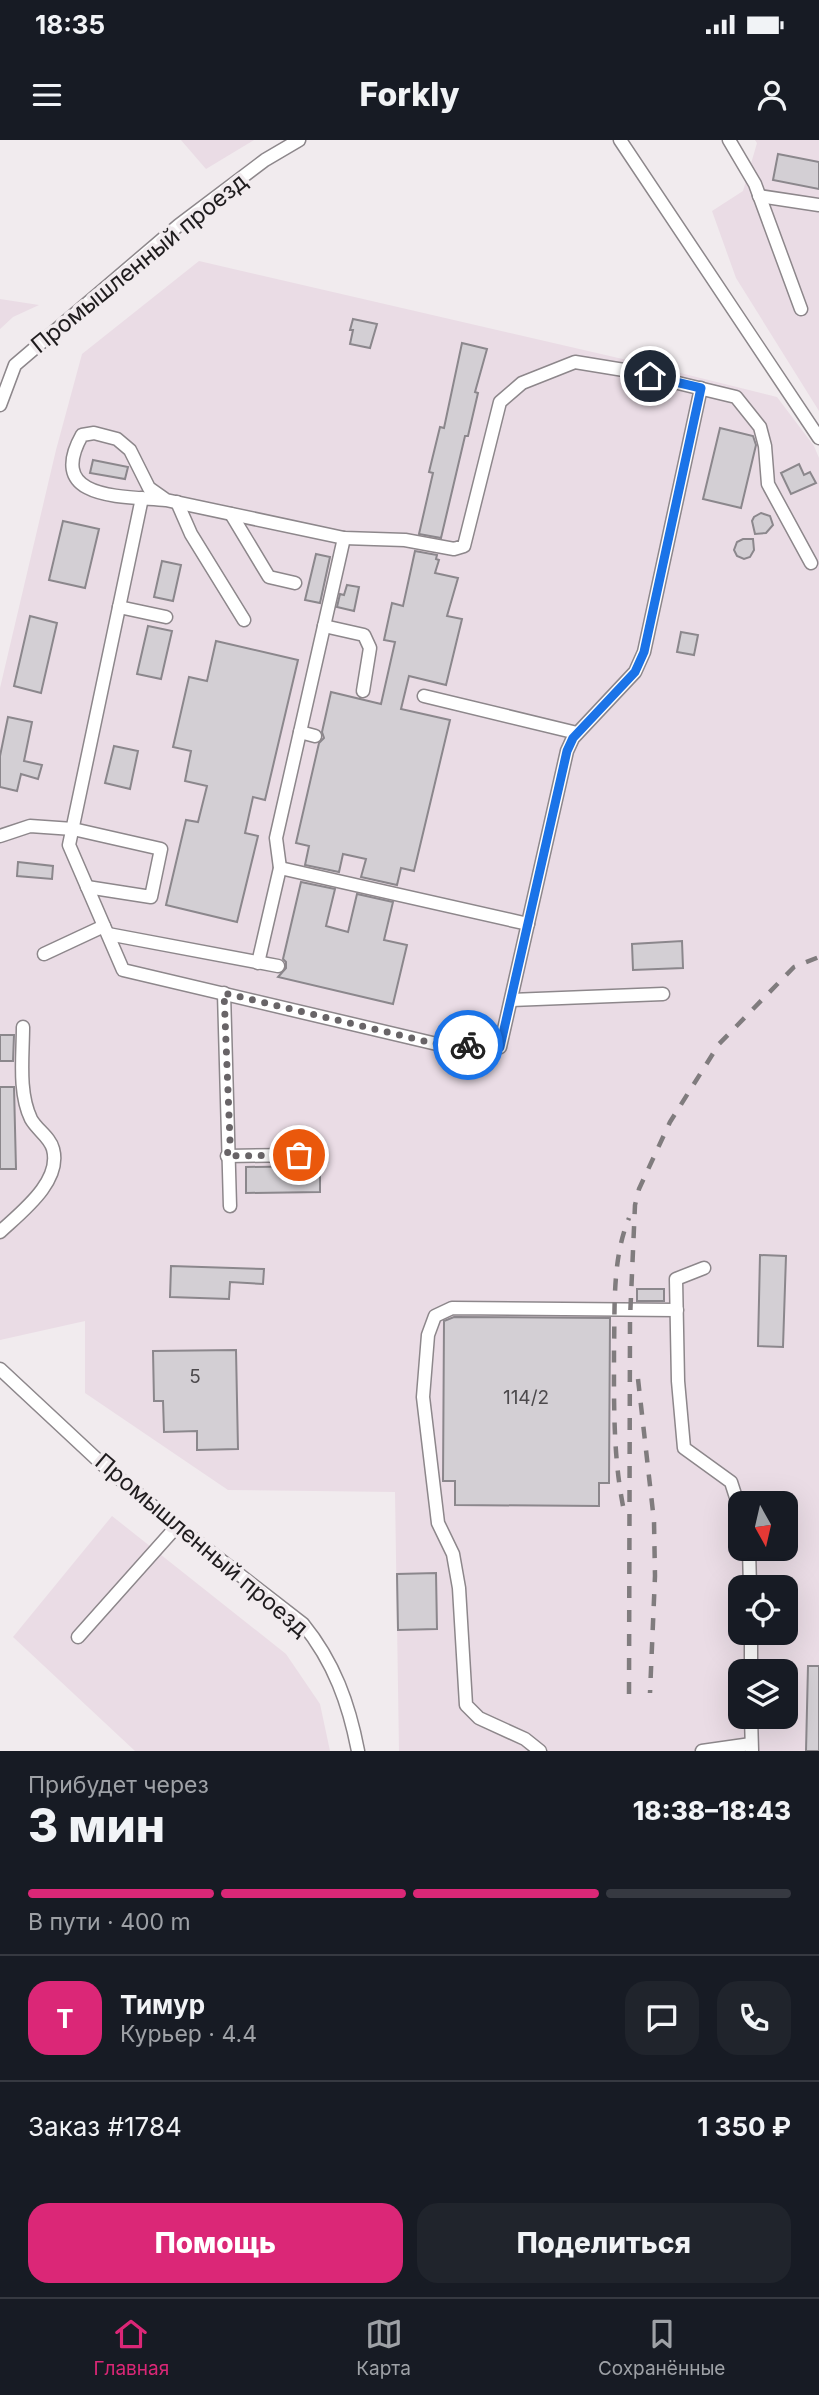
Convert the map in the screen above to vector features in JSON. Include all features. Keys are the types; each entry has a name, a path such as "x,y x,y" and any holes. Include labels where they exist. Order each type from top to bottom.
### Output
{"street":[{"name":"Промышленный проезд","path":"0,405 15,366 179,225 265,160 299,140"},
{"path":"620,140 819,438"},
{"path":"729,140 755,184 800,309"},
{"path":"759,196 819,205"},
{"path":"243,620 171,501 149,488 130,450 117,439 94,433 82,435 74,449 72,468 77,482 86,489 171,501 344,538 405,540 454,549 464,546 500,402 522,383 575,362 736,397 760,427 765,446 768,484 811,563"},
{"path":"142,498 69,845 123,970 441,1045 500,1047 567,751 577,733 635,672 644,652 701,388"},
{"path":"231,514 269,577 295,583"},
{"path":"258,963 280,868 276,838 344,538"},
{"path":"119,607 166,617"},
{"path":"324,626 364,635 370,648 363,691"},
{"path":"424,696 577,733"},
{"path":"300,732 315,736"},
{"path":"0,836 30,826 73,829 161,849 151,897 87,887"},
{"path":"280,868 528,924"},
{"path":"44,954 106,930 278,966"},
{"path":"224,993 230,1206"},
{"path":"511,1000 663,994"},
{"path":"0,1232 33,1204 48,1180 54,1164 53,1149 31,1119 23,1089 23,1027"},
{"path":"227,1156 299,1155"},
{"path":"704,1268 676,1279 678,1381 684,1448 732,1482 735,1491"},
{"path":"540,1751 525,1739 479,1718 466,1705 459,1588 453,1554 438,1523 423,1397 428,1335 435,1316 452,1308 677,1310"},
{"name":"Промышленный проезд","path":"0,1369 103,1465 303,1625 318,1643 340,1684 353,1722 358,1751"},
{"path":"78,1637 177,1526"},
{"path":"702,1751 752,1747 751,1729"}],"shaded area":[{"path":"181,140 254,140 206,169"},
{"path":"755,140 819,140 819,411 736,278 712,211 743,191 757,143"},
{"path":"199,261 777,397 814,446 819,458 819,1751 399,1751 395,1492 228,1490 85,1393 85,1321 0,1340 0,688 56,450 82,354"},
{"path":"0,299 39,305 13,317 0,329"},
{"path":"112,1516 286,1654 320,1704 330,1751 135,1751 13,1637"}],"building":[{"path":"778,154 819,162 819,189 773,180"},
{"path":"353,319 377,324 370,348 350,344"},
{"path":"462,343 487,349 475,392 478,393 468,436 465,436 441,538 419,534 433,473 429,472 440,427 444,428"},
{"path":"720,428 753,436 756,445 741,508 703,499"},
{"path":"93,460 128,467 125,479 90,473"},
{"path":"799,464 804,475 810,472 816,483 791,494 781,473"},
{"path":"761,513 770,516 773,525 766,533 755,534 752,521"},
{"path":"63,521 99,529 85,588 49,580"},
{"path":"753,539 754,550 750,557 744,559 737,556 734,550 737,542"},
{"path":"415,551 437,555 436,559 439,560 435,573 458,578 447,616 462,619 446,685 409,676 401,709 450,720 414,871 401,868 397,885 361,877 366,859 343,854 339,872 305,865 309,846 296,843 319,743 324,738 322,732 331,692 381,704 395,642 384,640 392,603 403,606"},
{"path":"316,554 330,557 320,603 305,600"},
{"path":"162,561 181,565 173,601 154,597"},
{"path":"347,585 359,587 354,611 337,607 340,594 344,595"},
{"path":"30,616 57,623 41,693 14,686"},
{"path":"148,626 172,631 161,679 137,674"},
{"path":"681,632 698,635 694,655 677,652"},
{"path":"216,641 298,660 265,800 253,797 245,833 258,836 237,922 166,905 186,820 198,822 207,786 185,781 191,751 173,747 189,677 207,681"},
{"path":"8,717 32,722 24,761 42,765 38,779 21,774 17,791 0,787 0,756"},
{"path":"114,746 138,751 130,789 105,783"},
{"path":"18,862 53,866 52,879 17,876"},
{"path":"301,882 335,889 326,926 348,932 357,894 393,902 384,940 407,945 393,1004 278,977 286,968 283,959"},
{"path":"682,941 683,968 633,970 632,944"},
{"path":"0,1035 14,1035 13,1061 0,1061"},
{"path":"0,1087 14,1087 16,1169 0,1169"},
{"path":"320,1166 320,1192 246,1193 246,1167"},
{"path":"760,1255 786,1256 783,1347 758,1346"},
{"path":"171,1266 264,1269 263,1284 230,1282 229,1299 170,1297"},
{"path":"637,1289 664,1289 664,1301 637,1301"},
{"path":"454,1317 610,1318 609,1483 599,1483 599,1506 455,1505 455,1481 443,1481 444,1321"},
{"path":"236,1350 238,1449 197,1450 197,1431 164,1432 163,1401 154,1401 153,1351"},
{"path":"436,1573 437,1629 398,1630 397,1574"},
{"path":"808,1666 819,1666 819,1751 806,1751"}],"railway":[{"path":"629,1694 630,1319 635,1205 639,1189 670,1122 719,1044 794,967 819,957"},
{"path":"623,1506 615,1428 615,1300 617,1266 629,1218"},
{"path":"638,1379 654,1521 655,1576 650,1693"}],"way so far":[{"path":"299,1155 227,1156 230,1140 224,993 441,1045 468,1045"}],"route":[{"path":"468,1045 500,1047 567,751 573,738 635,672 644,652 701,388 650,376"}]}
